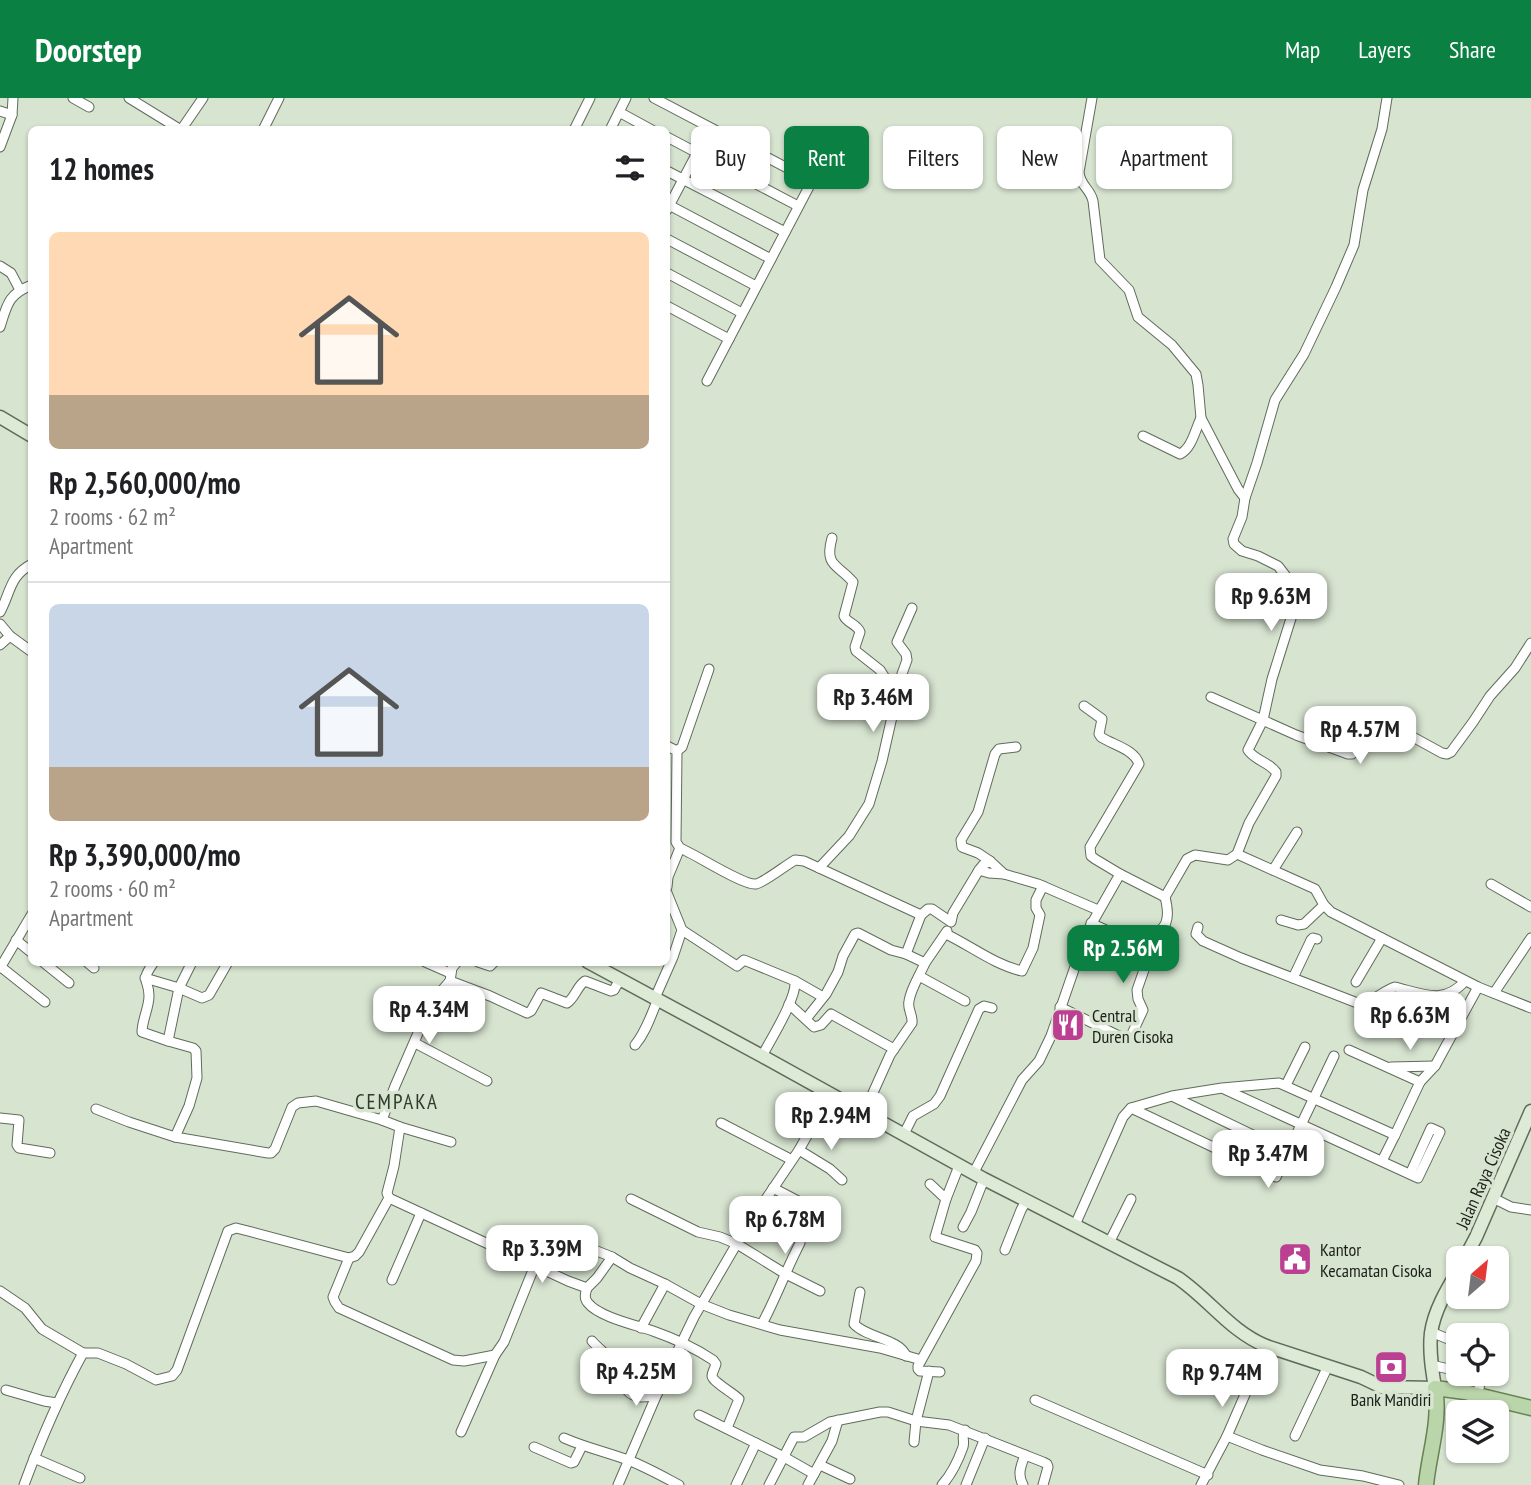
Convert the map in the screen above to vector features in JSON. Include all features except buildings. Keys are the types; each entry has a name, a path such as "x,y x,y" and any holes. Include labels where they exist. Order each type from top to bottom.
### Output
{"main road":[{"path":"1426,1485 1437,1416 1435,1388 1465,1392 1531,1408"}],"street":[{"path":"0,147 12,115 13,98"},
{"path":"75,98 89,107"},
{"path":"129,98 176,126"},
{"path":"183,126 203,98"},
{"path":"265,126 279,98"},
{"path":"576,126 590,98"},
{"path":"612,126 626,98"},
{"path":"654,98 706,126"},
{"path":"1092,98 1079,180 1091,193 1100,260 1129,290 1138,317 1172,345 1196,374 1201,418 1245,498"},
{"path":"1060,1007 1125,1039 1130,1038 1143,1010 1137,996 1146,965 1139,957 1141,948 1166,924 1168,911 1165,897 1187,859 1195,855 1228,860 1237,854 1249,823 1276,776 1273,768 1248,750 1263,720 1272,679 1293,612 1295,595 1292,584 1278,566 1242,551 1234,544 1233,539 1242,517 1245,498 1275,400 1304,354 1354,245 1363,190 1382,129 1387,98"},
{"path":"0,111 12,115"},
{"path":"619,112 645,126"},
{"path":"670,139 691,150"},
{"path":"707,381 812,181 770,159"},
{"path":"670,203 691,164"},
{"path":"670,172 785,232"},
{"path":"766,189 798,206"},
{"path":"670,208 771,259"},
{"path":"670,241 756,286"},
{"path":"0,266 11,272 20,290"},
{"path":"670,275 742,313"},
{"path":"0,327 10,300 28,287"},
{"path":"670,308 729,339"},
{"path":"0,417 28,434"},
{"path":"1143,436 1180,454 1189,447 1201,418"},
{"path":"832,538 829,548 831,562 853,582 844,613 846,620 860,632 856,651 880,670 895,694"},
{"path":"0,612 11,584 28,568"},
{"path":"820,868 849,836 869,804 882,761 895,694 907,660 897,642 912,608"},
{"path":"0,624 28,649"},
{"path":"0,645 10,635"},
{"path":"1211,697 1348,754 1352,754 1363,742 1385,747 1402,735 1410,736 1447,754 1474,722 1490,696 1515,668 1531,643"},
{"path":"677,751 682,747 709,669"},
{"path":"1084,706 1102,719 1099,734 1101,737 1133,754 1139,764 1090,847 1091,856 1165,897"},
{"path":"1004,874 978,853 962,847 960,842 978,812 995,754 999,749 1016,747"},
{"path":"670,748 677,751"},
{"path":"677,751 676,842 680,848 752,884 761,882 795,860 804,861 922,915"},
{"path":"1273,870 1297,832"},
{"path":"670,870 680,848"},
{"path":"1237,854 1315,889 1331,912 1465,981 1531,1008"},
{"path":"862,1111 894,1049 912,1023 909,1002 925,963 946,934 953,913 979,870 990,861"},
{"path":"979,870 1004,874 1043,887 1098,911"},
{"path":"963,1227 971,1212 979,1177 1022,1080 1039,1061 1051,1036 1091,923 1120,874"},
{"path":"1490,884 1531,907"},
{"path":"946,934 989,959 1022,971 1033,948 1040,915 1036,900 1043,887"},
{"path":"670,900 682,930 737,966 744,960 795,981 823,997"},
{"path":"1281,920 1304,925 1324,905"},
{"path":"906,954 922,915 928,909 951,922"},
{"path":"28,922 1,967 45,1002"},
{"path":"1091,923 1129,939 1141,948"},
{"path":"1198,927 1196,934 1203,941 1360,1004 1369,1003 1395,987 1436,996 1447,995 1457,991 1465,981"},
{"path":"670,965 682,930"},
{"path":"806,1019 836,975 855,934 925,963"},
{"path":"1494,993 1531,937"},
{"path":"1356,982 1382,938"},
{"path":"1293,978 1311,940 1317,939"},
{"path":"16,940 28,950"},
{"path":"48,966 69,983"},
{"path":"151,966 145,978 149,995 142,1032 193,1048 197,1053 197,1078 189,1106 175,1137"},
{"path":"168,1041 179,988 190,966"},
{"path":"145,978 205,998 226,966"},
{"path":"432,966 527,1013 531,1012 541,993 567,1003 585,981 611,991 620,979"},
{"path":"383,1120 399,1075 425,1017 450,977 454,966"},
{"path":"596,966 904,1133 979,1177 1178,1278 1233,1328 1266,1346 1361,1377 1382,1387 1435,1388 1431,1365 1431,1332 1437,1312 1446,1296"},
{"path":"635,1045 643,1034 670,966"},
{"path":"919,976 965,1001"},
{"path":"762,1056 789,1004 795,990 795,981"},
{"path":"1382,1161 1420,1082 1434,1066 1478,987"},
{"path":"789,1004 815,1028 831,1014 894,1049"},
{"path":"904,1133 915,1113 929,1108 940,1096 979,1009 984,1006 992,1008"},
{"path":"415,1042 487,1081"},
{"path":"1286,1085 1305,1047"},
{"path":"1349,1051 1420,1082"},
{"path":"1130,1108 1276,1177 1334,1056"},
{"path":"1387,1067 1434,1066"},
{"path":"1075,1225 1123,1117 1130,1108 1172,1096 1279,1083 1395,1135"},
{"path":"1222,1088 1418,1178 1440,1132 1432,1128 1410,1174"},
{"path":"1172,1096 1288,1152"},
{"path":"618,1485 657,1394 701,1304 773,1188 835,1097"},
{"path":"96,1109 175,1137 271,1153 292,1107 310,1101 383,1120 451,1142"},
{"name":"Jalan Raya Cisoka","path":"1471,1246 1531,1111"},
{"path":"0,1118 19,1120 17,1145 20,1149 50,1153"},
{"path":"721,1123 792,1160"},
{"path":"400,1127 387,1193 389,1198 568,1281 587,1287"},
{"path":"799,1150 830,1169 842,1180"},
{"path":"940,1371 918,1369 976,1261 977,1253 935,1237 946,1199 960,1166"},
{"path":"930,1184 946,1199"},
{"path":"773,1188 798,1201"},
{"path":"0,1291 25,1308 42,1329 82,1353 98,1353 156,1380 172,1376 177,1370 230,1230 236,1228 349,1258 359,1252 389,1198"},
{"path":"1493,1198 1511,1207 1531,1210"},
{"path":"631,1199 698,1232 737,1244 820,1291"},
{"path":"1109,1242 1131,1199"},
{"path":"1005,1250 1026,1201"},
{"path":"392,1280 421,1213"},
{"path":"577,1243 612,1257 701,1304 780,1329 880,1348 921,1360"},
{"path":"762,1324 800,1243"},
{"path":"612,1257 587,1287 585,1301 610,1317 651,1330 713,1360 716,1364 712,1376 714,1380 738,1399 727,1428"},
{"path":"349,1258 333,1297 339,1307 453,1360 464,1361 495,1355"},
{"path":"461,1432 495,1355 504,1342 536,1265"},
{"path":"641,1328 665,1284"},
{"path":"860,1293 854,1324 902,1349 906,1356"},
{"path":"1431,1332 1446,1337"},
{"path":"592,1341 615,1365 629,1394 644,1397 657,1394"},
{"path":"1201,1485 1227,1436 1266,1346"},
{"path":"28,1484 34,1458 82,1353"},
{"path":"1431,1365 1446,1368"},
{"path":"1295,1436 1328,1366"},
{"path":"914,1442 916,1421 929,1371"},
{"path":"1477,1395 1480,1386"},
{"path":"6,1390 57,1403"},
{"path":"1035,1400 1208,1475"},
{"path":"769,1485 794,1437 804,1437 824,1424 880,1412 916,1421 949,1425 1047,1464 1043,1485"},
{"path":"699,1415 814,1474"},
{"path":"808,1485 832,1441 838,1420"},
{"path":"942,1485 964,1446 962,1437 965,1430"},
{"path":"1227,1436 1320,1470 1362,1481 1399,1485"},
{"path":"564,1438 629,1461 679,1485"},
{"path":"967,1485 985,1438"},
{"path":"736,1485 755,1443"},
{"path":"534,1447 572,1463 582,1446"},
{"path":"1023,1485 1019,1472 1025,1455"},
{"path":"34,1458 80,1478"},
{"path":"820,1465 850,1479"}],"place":[{"name":"Central Duren Cisoka","path":"1068,1025"},
{"name":"Kantor Kecamatan Cisoka","path":"1295,1259"},
{"name":"Bank Mandiri","path":"1391,1367"}],"district":[{"name":"CEMPAKA","path":"397,1101"}]}
